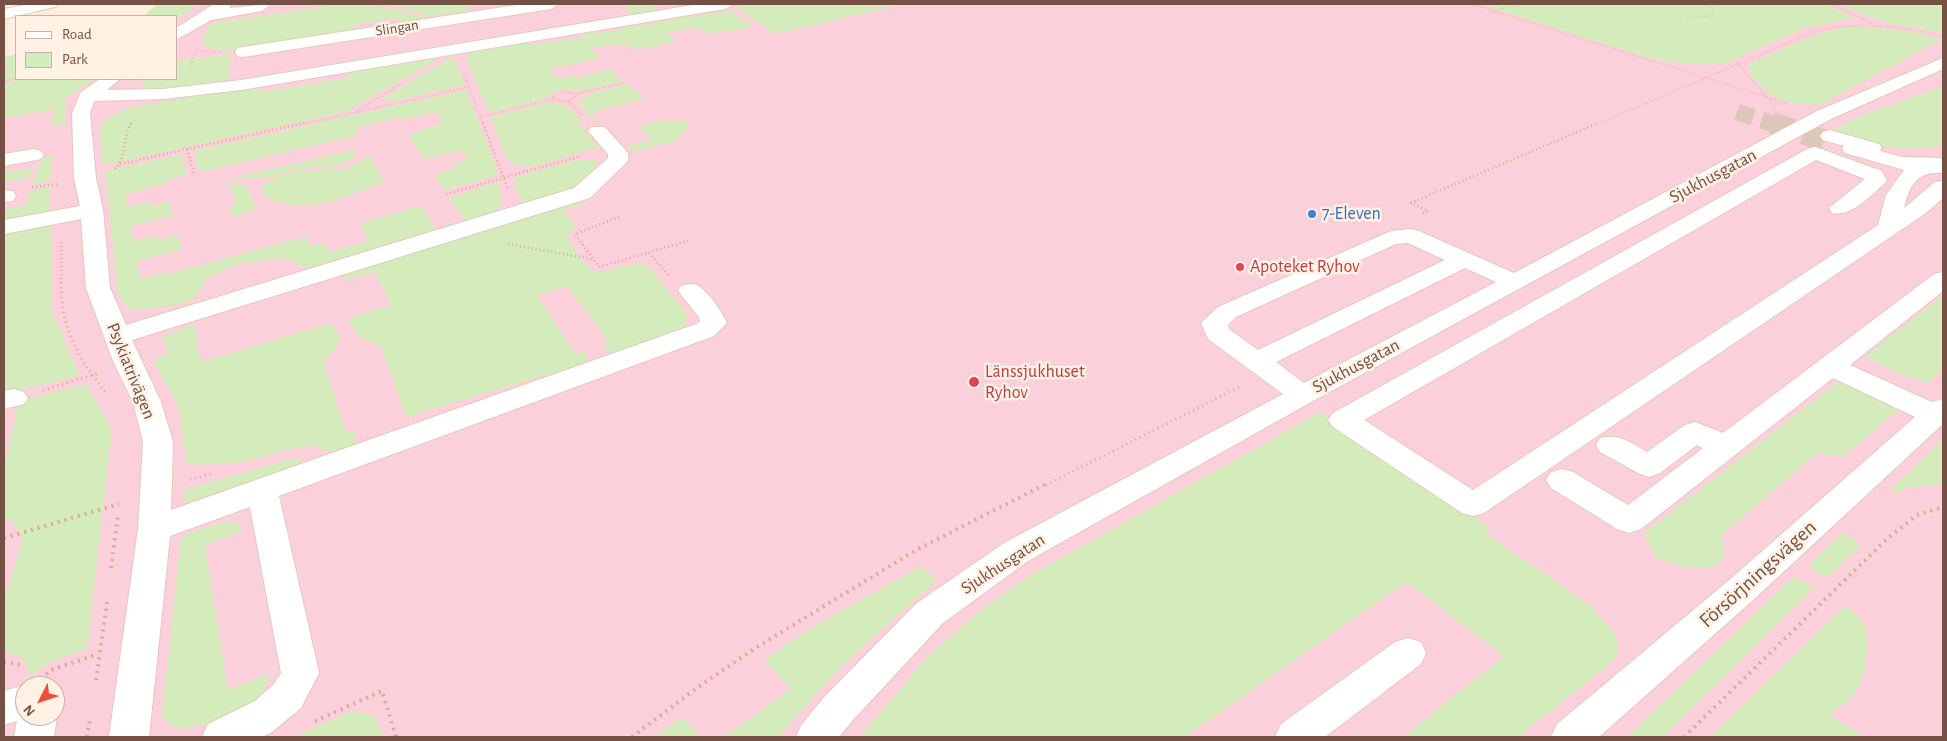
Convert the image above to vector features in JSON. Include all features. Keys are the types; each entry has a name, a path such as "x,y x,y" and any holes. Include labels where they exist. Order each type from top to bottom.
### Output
{"street":[{"path":"4,14 50,4"},
{"path":"178,34 210,15 224,4"},
{"path":"210,15 257,8 263,4"},
{"name":"Slingan","path":"243,52 551,4"},
{"path":"87,96 163,94 241,85 455,49 678,7 725,4"},
{"name":"Sjukhusgatan","path":"816,737 839,708 930,613 1016,552 1302,395 1513,281 1701,183 1824,115 1943,63"},
{"path":"87,96 110,80"},
{"name":"Psykiatrivägen","path":"87,96 81,113 85,178 92,210 98,288 147,402 158,442 154,529 130,737"},
{"path":"117,336 582,193 618,160 618,153 598,131"},
{"path":"1937,164 1879,157 1828,139 1891,151 1921,152 1943,150"},
{"path":"1889,225 1840,208 1876,181 1875,175 1814,153 1343,420 1473,505 1889,225 1918,208 1943,187"},
{"path":"4,160 34,155"},
{"path":"1889,225 1893,200 1909,174 1937,164"},
{"path":"4,228 92,210"},
{"path":"1302,395 1252,372 1217,333 1214,324 1227,312 1391,238 1411,236 1513,281"},
{"path":"1252,372 1465,259"},
{"path":"1562,480 1629,521 1943,279"},
{"path":"154,529 705,330 714,323 712,315 690,292"},
{"path":"1837,361 1941,408"},
{"name":"Försörjningsvägen","path":"1571,737 1740,592 1941,408"},
{"path":"1648,466 1695,432 1724,447"},
{"path":"1611,445 1678,483"},
{"path":"222,737 248,726 279,707 295,690 300,673 262,489"},
{"path":"1301,736 1408,653"}],"path":[{"path":"1472,4 1824,115"},
{"path":"1495,11 1518,4"},
{"path":"1687,18 1708,16 1713,13 1711,4"},
{"path":"1830,4 1872,24"},
{"path":"1633,110 1705,77 1816,31 1841,25 1872,24 1943,36"},
{"path":"455,49 517,214"},
{"path":"553,99 556,94 562,92 578,94 623,83"},
{"path":"120,164 469,87"},
{"path":"480,117 553,99 559,102 574,100 578,97 578,94"},
{"path":"446,194 613,147"},
{"path":"187,150 194,174"},
{"path":"619,217 575,234 599,267 605,267 691,240"},
{"path":"503,243 593,259"},
{"path":"632,737 698,687 757,647 918,549 1252,372"},
{"path":"4,538 119,504"},
{"path":"1684,737 1888,538 1917,515 1943,507"},
{"path":"48,676 51,670 98,654"},
{"path":"295,690 304,726 382,691 396,737"}],"shaded area":[{"name":"Länssjukhuset Ryhov","path":"158,4 1943,4 1943,737 4,737 4,57 15,55 15,80 178,80 178,15 144,15"}],"green space":[{"path":"158,4 198,4 178,19 178,15 144,15"},
{"path":"339,4 368,4 423,17 424,22 401,24 398,18 355,25 352,31 255,49 218,50 205,46 202,37 209,26 214,23"},
{"path":"382,4 471,4 466,11 430,16"},
{"path":"623,4 651,4 657,11 629,16 627,13 630,12"},
{"path":"738,4 904,4 775,34 737,8"},
{"path":"1479,4 1824,4 1853,18 1805,28 1726,63 1695,64 1646,57"},
{"path":"1834,4 1943,4 1943,33 1887,23"},
{"path":"713,10 732,12 753,27 711,34 700,29 679,30 667,33 677,41 637,50 621,44 591,49 600,58 549,70 558,78 572,75 575,78 610,69 623,81 585,90 565,89 553,92 544,100 493,112 489,111 466,59 470,53 477,49 526,41 531,45 585,37 582,31 594,29 598,33 626,29 623,24 634,22 637,26 675,19 672,15 684,13 689,17 715,13"},
{"path":"1855,26 1908,31 1942,39 1820,105 1796,104 1774,97 1751,77 1749,64 1814,36"},
{"path":"229,54 231,56 229,80 224,83 186,90 146,90 141,86 144,80 178,80 178,61"},
{"path":"15,55 15,77 4,81 4,57"},
{"path":"433,57 437,58 437,60 345,112 119,162 102,164 100,127 109,117 127,108 245,88 258,88 264,92 350,77 350,70"},
{"path":"448,59 455,59 465,85 394,101 381,100"},
{"path":"18,80 93,80 66,98 66,123 50,126 55,109 4,118 4,84"},
{"path":"627,84 645,99 592,112 598,118 593,119 577,102 586,98 588,94"},
{"path":"1943,86 1943,145 1929,148 1900,148 1871,144 1828,133 1858,117"},
{"path":"466,90 498,173 494,177 444,190 434,175 454,169 452,165 469,160 461,150 424,159 408,135 443,123 436,112 401,120 399,117 355,128 359,135 200,172 193,151"},
{"path":"548,103 566,105 582,122 578,123 598,147 539,165 514,165 511,160 507,161 490,117"},
{"path":"666,119 669,122 682,119 690,126 678,140 636,151 629,150 626,147 652,140 639,127"},
{"path":"354,150 355,157 339,166 300,169 264,178 229,179"},
{"path":"53,155 50,181 32,185 42,158"},
{"path":"178,155 182,157 187,175 167,180 167,183 125,194 128,207 150,201 152,206 170,201 173,216 131,226 133,241 156,236 157,240 178,235 182,249 137,261 140,279 163,273 163,275 307,236 311,246 324,243 329,252 368,241 360,223 421,206 436,229 427,235 310,267 299,266 293,261 281,258 243,263 227,268 207,279 193,299 185,303 134,311 118,295 105,171"},
{"path":"370,155 384,182 355,194 324,203 308,205 278,202 263,195 262,188 268,181 277,177 300,172 343,169 354,165"},
{"path":"596,160 594,166 599,167 578,188 525,204 522,202 514,181 515,177 572,161"},
{"path":"33,168 29,178 4,182 4,173"},
{"path":"499,182 501,200 496,211 467,223 449,198"},
{"path":"223,184 240,184 247,187 256,209 233,217 229,206 236,202 231,187"},
{"path":"49,187 50,210 4,221 4,209 26,205 30,191"},
{"path":"585,198 581,205 563,211 576,226 569,234 568,240 589,269 604,271 632,264 647,265 686,312 684,325 678,331 663,339 644,346 610,354 602,345 609,342 567,286 537,295 576,354 584,351 589,362 406,417 381,346 360,338 346,319 391,305 375,272 344,280 341,274"},
{"path":"51,225 52,311 79,374 76,377 4,394 4,235"},
{"path":"1943,295 1943,368 1928,383 1905,376 1869,359 1867,355"},
{"path":"331,323 341,339 324,362 346,433 356,430 355,442 351,448 340,453 307,446 240,462 187,465 178,405 153,361 169,352 161,338 194,324 201,362"},
{"path":"1839,381 1898,407 1898,410 1843,457 1818,454 1811,458 1722,535 1724,556 1717,564 1701,568 1682,566 1656,559 1644,533"},
{"path":"86,384 112,430 87,649 49,663 31,676 22,657 4,651 4,602 23,537 10,519 4,519 4,467 19,401"},
{"path":"1320,412 1491,529 1485,533 1590,605 1617,636 1618,657 1518,737 1403,737 1504,656 1406,582 1185,737 860,737 928,656 986,606 1031,575"},
{"path":"1943,440 1943,484 1905,488 1898,493 1893,492 1892,488"},
{"path":"300,459 304,464 191,503 183,500 184,490 287,460"},
{"path":"222,522 236,522 242,531 205,545 228,690 269,673 266,686 258,697 247,706 219,720 189,728 176,729 162,718 181,536"},
{"path":"1842,533 1856,540 1861,546 1828,577 1812,570 1809,565"},
{"path":"921,566 937,579 839,669 778,737 723,737 791,689 764,660 809,629"},
{"path":"1793,577 1815,588 1663,737 1627,737"},
{"path":"1845,606 1864,625 1867,641 1866,661 1858,689 1854,695 1830,715 1865,737 1710,737"},
{"path":"352,711 374,715 383,737 293,737"},
{"path":"682,717 700,737 654,737"}],"tunnel":[{"path":"1737,112 1776,125"},
{"path":"1772,123 1826,141"}],"place":[{"name":"7-Eleven","path":"1312,214"},
{"name":"Apoteket Ryhov","path":"1240,267"},
{"name":"Länssjukhuset Ryhov","path":"974,382"}]}
